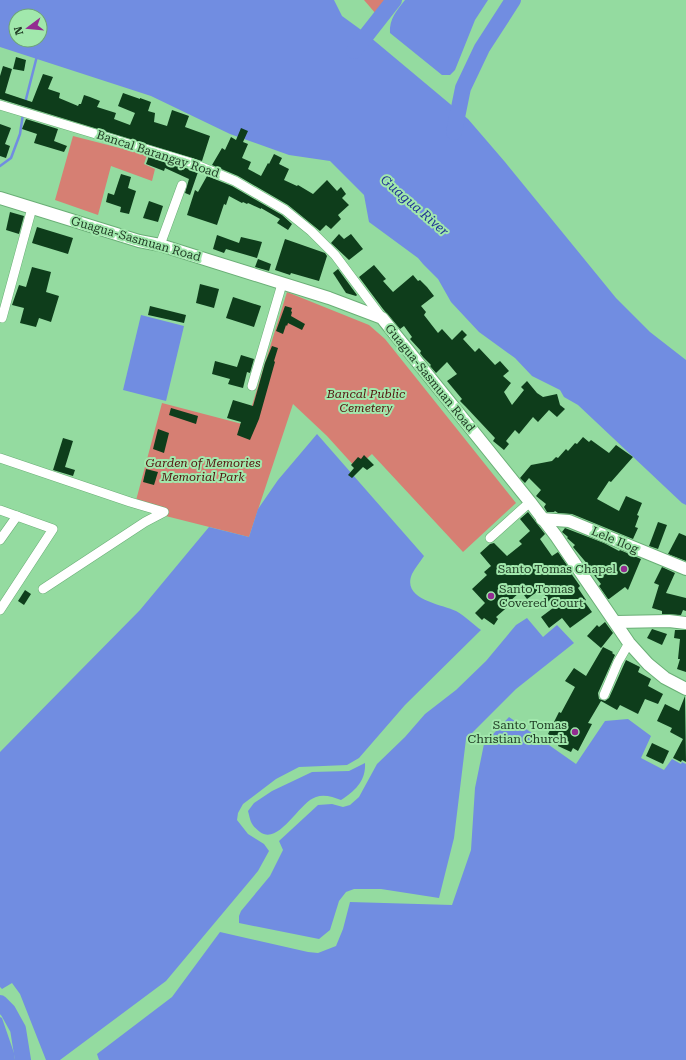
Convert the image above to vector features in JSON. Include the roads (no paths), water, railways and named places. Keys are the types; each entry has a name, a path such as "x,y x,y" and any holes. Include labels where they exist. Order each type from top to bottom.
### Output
{"main road":[{"name":"Guagua-Sasmuan Road","path":"0,198 139,241 160,245 329,298 382,318 530,502 616,622 629,643 648,664 665,678 686,689"},
{"name":"Lele Ilog","path":"542,519 569,521 686,569"},
{"path":"616,622 669,621 686,623"}],"street":[{"name":"Bancal Barangay Road","path":"0,105 192,163 235,181 264,197 285,210 335,255 382,318"},
{"path":"160,245 182,185"},
{"path":"2,318 32,208"},
{"path":"252,386 282,284"},
{"path":"0,458 164,512 145,522 42,589"},
{"path":"490,538 530,502"},
{"path":"0,510 53,529 0,610"},
{"path":"0,540 17,516"},
{"path":"604,695 618,662 629,643"}],"water":[{"name":"Guagua River","path":"0,0 334,0 342,16 364,32 468,119 616,298 650,332 686,360 686,505 682,503 578,405 564,397 560,390 532,376 515,358 479,332 451,302 438,279 418,258 369,222 364,195 330,161 289,155 230,134 151,96 0,47"},
{"path":"405,0 488,0 475,20 455,70 450,75 442,75 390,33 392,19 396,11"},
{"path":"141,315 184,326 166,401 123,390"},
{"path":"317,434 424,556 412,574 410,583 412,590 425,600 456,611 481,630 405,705 359,758 347,765 299,767 276,779 243,804 238,813 237,820 248,834 264,844 269,851 258,871 166,981 60,1060 46,1060 20,994 12,983 2,989 0,987 0,752 140,610 209,527 249,537 258,509 278,480"},
{"path":"527,618 543,637 557,625 574,643 516,689 466,739 454,838 439,898 381,889 354,889 346,892 339,901 330,930 319,939 239,923 241,911 270,876 283,850 279,841 318,805 332,804 343,807 350,805 359,797 377,764 405,737 425,714 456,690 486,661 516,625"},
{"path":"509,717 576,764 605,721 628,719 651,736 641,758 664,770 672,759 681,764 682,762 686,764 686,1060 99,1060 97,1054 172,997 220,932 318,953 336,946 343,929 350,902 452,905 471,850 475,788 484,744"},
{"path":"365,763 364,775 359,785 341,800 325,796 316,797 309,801 282,828 267,835 260,832 251,823 248,811 254,803 272,791 312,772 349,771"},
{"path":"0,1017 2,1018 15,1060 0,1060"}],"waterway":[{"path":"354,51 394,0"},
{"path":"454,132 463,88 482,48 513,0"},
{"path":"25,103 37,56"},
{"path":"0,166 11,158 20,134 23,114"},
{"path":"0,1003 8,1011 18,1029 23,1060"}],"place":[{"name":"Santo Tomas Chapel","path":"624,569"},
{"name":"Santo Tomas Covered Court","path":"491,596"},
{"name":"Santo Tomas Christian Church","path":"575,732"}],"park label":[{"name":"Bancal Public Cemetery","path":"366,401"},
{"name":"Garden of Memories Memorial Park","path":"203,470"}]}
